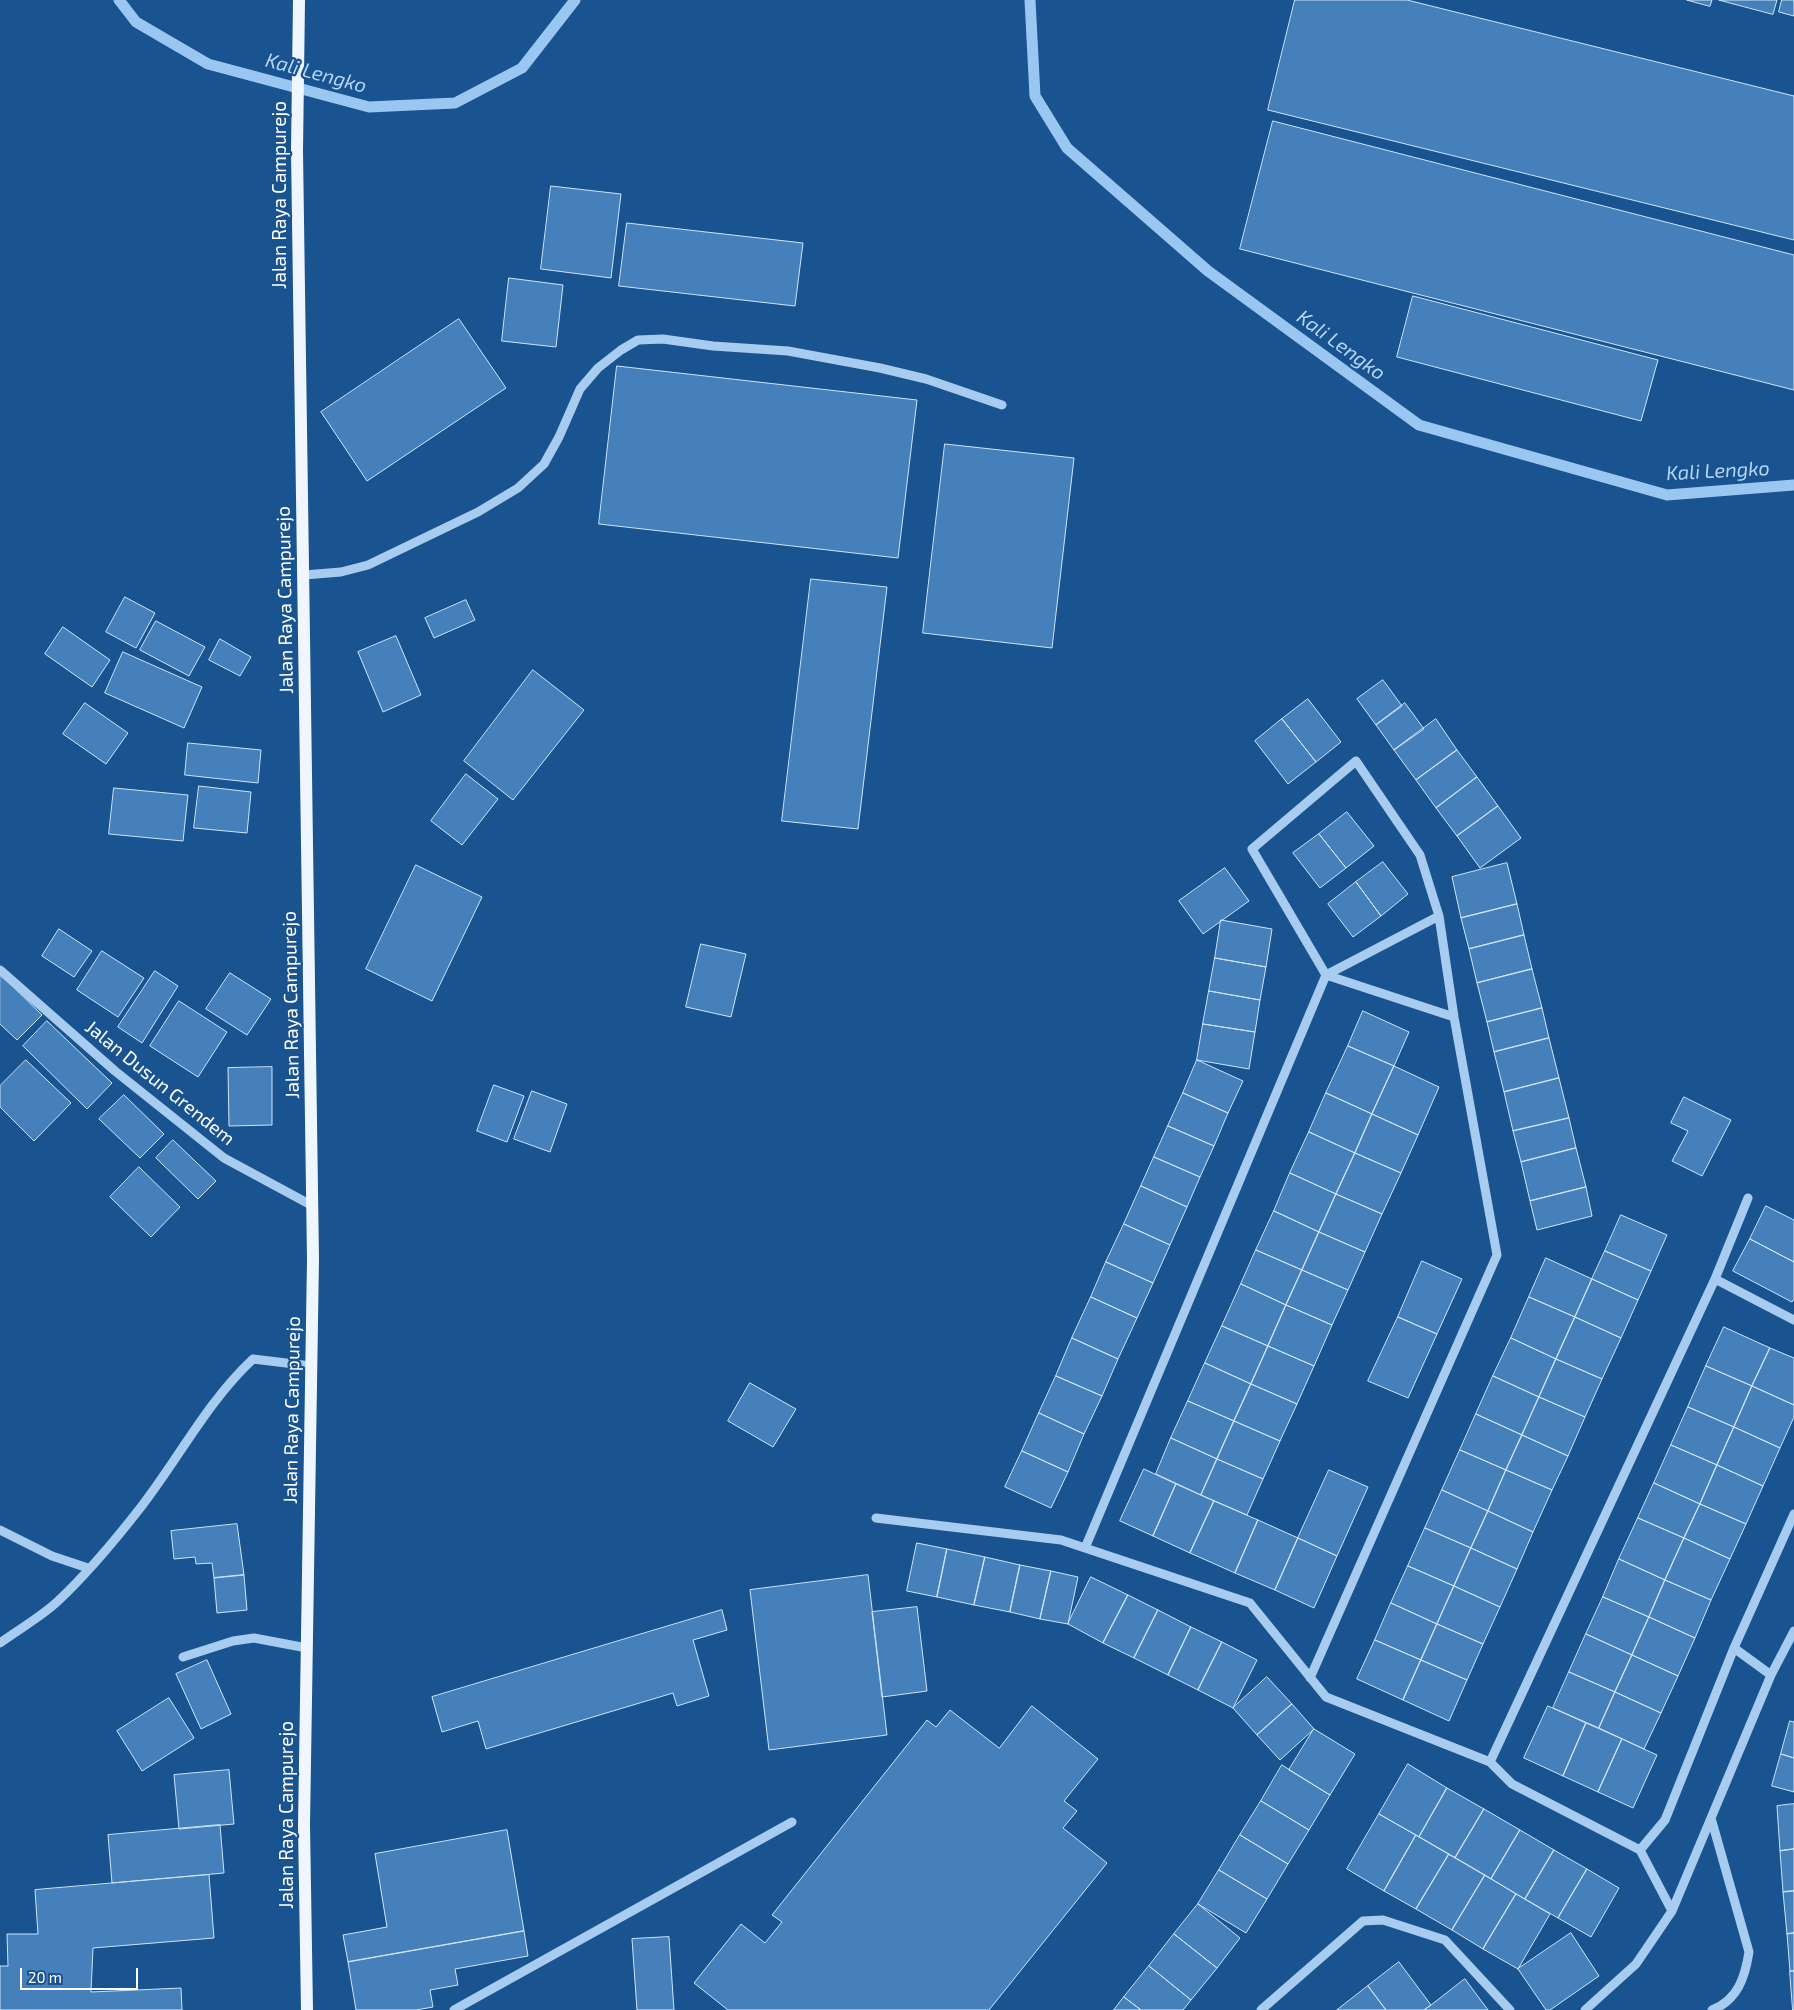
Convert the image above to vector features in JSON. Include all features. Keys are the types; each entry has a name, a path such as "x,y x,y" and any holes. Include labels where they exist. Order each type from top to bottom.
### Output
{"main road":[{"name":"Jalan Raya Campurejo","path":"299,0 297,152 313,1259 304,1825 307,2010"}],"street":[{"path":"304,575 341,572 368,565 478,512 518,488 544,464 559,437 580,389 598,368 638,340 663,339 713,346 797,353 880,368 926,380 1002,405"},
{"path":"1310,1678 1497,1255 1454,1017 1439,916 1420,855 1356,761 1252,849 1326,975 1454,1017"},
{"path":"1085,1548 1326,975 1439,916"},
{"name":"Jalan Dusun Grendem","path":"0,970 116,1071 224,1158 311,1205"},
{"path":"1490,1762 1715,1279 1748,1198"},
{"path":"1715,1279 1794,1320"},
{"path":"0,1643 57,1602 88,1568 141,1506 208,1409 235,1376 253,1360 311,1366"},
{"path":"1640,1850 1665,1820 1734,1648 1794,1514"},
{"path":"876,1518 1061,1540 1250,1603 1326,1696 1490,1762 1512,1784 1640,1850 1672,1911"},
{"path":"0,1530 52,1556 88,1568"},
{"path":"1585,2010 1636,1964 1672,1911 1771,1675 1794,1631"},
{"path":"183,1657 233,1642 254,1638 307,1648"},
{"path":"1734,1648 1771,1675"},
{"path":"1711,1818 1748,1952 1745,1975 1737,1990 1728,2002 1712,2010"},
{"path":"454,2010 792,1822"},
{"path":"1261,2010 1363,1921 1383,1920 1445,1940 1510,2010"}],"building":[{"path":"1295,0 1407,0 1794,96 1794,240 1268,110"},
{"path":"1687,0 1712,0 1710,6"},
{"path":"1719,0 1777,0 1773,14"},
{"path":"1782,0 1794,0 1794,16 1779,12"},
{"path":"1273,121 1794,255 1794,390 1240,249"},
{"path":"551,186 621,194 611,278 541,269"},
{"path":"627,223 803,243 795,306 619,286"},
{"path":"509,278 563,285 556,347 502,341"},
{"path":"1413,296 1658,360 1641,421 1397,357"},
{"path":"459,319 506,388 367,481 321,412"},
{"path":"617,366 917,400 898,558 599,524"},
{"path":"945,444 1074,458 1052,648 923,633"},
{"path":"811,579 887,587 858,829 782,821"},
{"path":"125,597 155,613 136,648 106,632"},
{"path":"466,600 475,620 434,638 425,618"},
{"path":"156,621 205,647 189,676 140,650"},
{"path":"63,627 110,660 92,687 45,654"},
{"path":"396,636 421,695 383,712 358,652"},
{"path":"220,639 251,657 240,676 209,660"},
{"path":"123,652 202,687 184,728 105,693"},
{"path":"533,670 584,710 513,800 464,761"},
{"path":"1383,680 1402,706 1376,725 1357,699"},
{"path":"1308,699 1341,742 1316,762 1282,719"},
{"path":"85,703 128,733 106,764 63,734"},
{"path":"1405,703 1424,729 1394,750 1376,725"},
{"path":"1282,719 1316,762 1288,784 1255,741"},
{"path":"1436,719 1457,750 1416,780 1394,750"},
{"path":"188,743 261,750 258,783 185,775"},
{"path":"1457,750 1477,777 1436,808 1416,780"},
{"path":"466,774 498,799 462,845 431,821"},
{"path":"1477,777 1498,806 1457,836 1436,808"},
{"path":"199,786 251,792 247,833 194,828"},
{"path":"114,788 188,795 183,841 109,834"},
{"path":"1498,806 1521,838 1480,868 1457,836"},
{"path":"1347,812 1374,846 1346,868 1319,834"},
{"path":"1319,834 1346,868 1320,888 1293,853"},
{"path":"1383,862 1408,894 1381,916 1356,882"},
{"path":"1507,863 1517,904 1461,918 1452,877"},
{"path":"416,865 482,897 432,1001 366,969"},
{"path":"1225,868 1249,901 1203,934 1179,901"},
{"path":"1356,882 1381,916 1353,937 1328,904"},
{"path":"1517,904 1524,935 1469,949 1461,918"},
{"path":"1221,920 1272,929 1266,967 1215,958"},
{"path":"59,929 92,951 74,977 42,956"},
{"path":"1524,935 1532,969 1477,983 1469,949"},
{"path":"701,944 746,954 731,1017 686,1007"},
{"path":"102,951 144,978 118,1017 77,990"},
{"path":"1215,958 1266,967 1260,1000 1209,991"},
{"path":"1532,969 1542,1008 1487,1022 1477,983"},
{"path":"155,971 178,986 142,1043 118,1027"},
{"path":"230,973 271,999 247,1035 206,1009"},
{"path":"0,974 42,1015 17,1040 0,1024"},
{"path":"1209,991 1260,1000 1255,1032 1203,1024"},
{"path":"179,1001 227,1032 198,1077 150,1046"},
{"path":"1542,1008 1549,1038 1494,1052 1487,1022"},
{"path":"1363,1011 1409,1032 1394,1066 1348,1046"},
{"path":"47,1021 112,1083 87,1109 23,1046"},
{"path":"1203,1024 1255,1032 1249,1069 1197,1060"},
{"path":"1549,1038 1559,1078 1504,1092 1494,1052"},
{"path":"1348,1046 1394,1066 1372,1114 1326,1093"},
{"path":"26,1060 71,1103 34,1141 0,1107 0,1086"},
{"path":"1197,1060 1243,1081 1228,1113 1183,1093"},
{"path":"1394,1066 1439,1087 1418,1135 1372,1114"},
{"path":"272,1067 272,1125 229,1126 228,1068"},
{"path":"1559,1078 1569,1118 1513,1131 1504,1092"},
{"path":"494,1085 524,1096 507,1142 477,1131"},
{"path":"532,1091 567,1104 550,1152 514,1139"},
{"path":"1183,1093 1228,1113 1214,1146 1168,1126"},
{"path":"1326,1093 1372,1114 1355,1153 1309,1132"},
{"path":"124,1095 164,1134 140,1158 99,1119"},
{"path":"1684,1097 1731,1120 1702,1176 1672,1161 1688,1131 1671,1123"},
{"path":"1372,1114 1418,1135 1401,1173 1355,1153"},
{"path":"1569,1118 1576,1148 1521,1162 1513,1131"},
{"path":"1168,1126 1214,1146 1200,1177 1154,1157"},
{"path":"1309,1132 1355,1153 1336,1194 1290,1173"},
{"path":"173,1140 216,1181 198,1199 156,1158"},
{"path":"1576,1148 1586,1187 1530,1201 1521,1162"},
{"path":"1355,1153 1401,1173 1382,1214 1336,1194"},
{"path":"1154,1157 1200,1177 1187,1207 1141,1186"},
{"path":"139,1167 180,1207 151,1237 110,1197"},
{"path":"1290,1173 1336,1194 1319,1232 1274,1211"},
{"path":"1141,1186 1187,1207 1170,1245 1124,1224"},
{"path":"1586,1187 1592,1216 1537,1230 1530,1201"},
{"path":"1336,1194 1382,1214 1365,1252 1319,1232"},
{"path":"1766,1206 1794,1220 1794,1262 1750,1239"},
{"path":"1274,1211 1319,1232 1302,1270 1256,1250"},
{"path":"1621,1215 1667,1235 1651,1271 1605,1251"},
{"path":"1124,1224 1170,1245 1153,1283 1106,1262"},
{"path":"1319,1232 1365,1252 1348,1290 1302,1270"},
{"path":"1750,1239 1794,1262 1794,1299 1792,1302 1733,1271"},
{"path":"1256,1250 1302,1270 1286,1305 1241,1284"},
{"path":"1605,1251 1651,1271 1638,1300 1592,1279"},
{"path":"1546,1258 1592,1279 1575,1317 1529,1297"},
{"path":"1422,1261 1462,1279 1437,1334 1398,1317"},
{"path":"1106,1262 1153,1283 1137,1318 1091,1297"},
{"path":"1302,1270 1348,1290 1332,1325 1286,1305"},
{"path":"1592,1279 1638,1300 1621,1338 1575,1317"},
{"path":"1241,1284 1286,1305 1268,1346 1222,1326"},
{"path":"1091,1297 1137,1318 1118,1359 1072,1338"},
{"path":"1529,1297 1575,1317 1556,1359 1511,1338"},
{"path":"1286,1305 1332,1325 1314,1366 1268,1346"},
{"path":"1398,1317 1437,1334 1408,1398 1368,1381"},
{"path":"1575,1317 1621,1338 1602,1379 1556,1359"},
{"path":"1222,1326 1268,1346 1251,1384 1205,1363"},
{"path":"1724,1327 1770,1348 1752,1386 1706,1366"},
{"path":"1072,1338 1118,1359 1102,1396 1056,1376"},
{"path":"1511,1338 1556,1359 1539,1397 1493,1376"},
{"path":"1268,1346 1314,1366 1297,1404 1251,1384"},
{"path":"1770,1348 1794,1358 1794,1405 1752,1386"},
{"path":"1556,1359 1602,1379 1585,1417 1539,1397"},
{"path":"1205,1363 1251,1384 1234,1421 1188,1401"},
{"path":"1706,1366 1752,1386 1734,1427 1688,1407"},
{"path":"1056,1376 1102,1396 1084,1434 1039,1413"},
{"path":"1493,1376 1539,1397 1522,1435 1476,1414"},
{"path":"750,1383 796,1409 773,1447 728,1421"},
{"path":"1251,1384 1297,1404 1280,1441 1234,1421"},
{"path":"1752,1386 1794,1405 1794,1417 1780,1448 1734,1427"},
{"path":"1539,1397 1585,1417 1568,1456 1522,1435"},
{"path":"1188,1401 1234,1421 1217,1459 1171,1438"},
{"path":"1688,1407 1734,1427 1717,1465 1671,1445"},
{"path":"1039,1413 1084,1434 1068,1472 1022,1451"},
{"path":"1476,1414 1522,1435 1506,1470 1460,1450"},
{"path":"1234,1421 1280,1441 1263,1479 1217,1459"},
{"path":"1734,1427 1780,1448 1763,1486 1717,1465"},
{"path":"1522,1435 1568,1456 1552,1490 1506,1470"},
{"path":"1171,1438 1217,1459 1201,1495 1156,1474"},
{"path":"1671,1445 1717,1465 1700,1504 1654,1483"},
{"path":"1460,1450 1506,1470 1488,1511 1442,1490"},
{"path":"1022,1451 1068,1472 1051,1508 1005,1487"},
{"path":"1217,1459 1263,1479 1247,1515 1201,1495"},
{"path":"1717,1465 1763,1486 1746,1524 1700,1504"},
{"path":"1144,1469 1176,1484 1153,1536 1120,1521"},
{"path":"1329,1470 1368,1487 1337,1556 1298,1538"},
{"path":"1506,1470 1552,1490 1533,1532 1488,1511"},
{"path":"1654,1483 1700,1504 1684,1538 1638,1518"},
{"path":"1176,1484 1214,1501 1190,1553 1153,1536"},
{"path":"1442,1490 1488,1511 1471,1548 1425,1528"},
{"path":"1214,1501 1258,1520 1235,1573 1190,1553"},
{"path":"1700,1504 1746,1524 1730,1559 1684,1538"},
{"path":"1488,1511 1533,1532 1517,1569 1471,1548"},
{"path":"1638,1518 1684,1538 1665,1580 1619,1559"},
{"path":"1258,1520 1298,1538 1275,1590 1235,1573"},
{"path":"237,1524 244,1575 214,1578 212,1563 196,1564 195,1557 174,1559 171,1531"},
{"path":"1425,1528 1471,1548 1454,1586 1408,1566"},
{"path":"1298,1538 1337,1556 1314,1608 1275,1590"},
{"path":"1684,1538 1730,1559 1711,1600 1665,1580"},
{"path":"917,1543 947,1549 937,1597 907,1591"},
{"path":"1471,1548 1517,1569 1500,1607 1454,1586"},
{"path":"947,1549 985,1557 974,1605 937,1597"},
{"path":"985,1557 1020,1565 1010,1612 974,1605"},
{"path":"1619,1559 1665,1580 1649,1617 1603,1597"},
{"path":"1020,1565 1051,1571 1040,1619 1010,1612"},
{"path":"1408,1566 1454,1586 1437,1624 1391,1603"},
{"path":"1051,1571 1078,1577 1068,1624 1040,1619"},
{"path":"244,1575 247,1610 217,1613 214,1578"},
{"path":"868,1575 887,1735 769,1750 750,1590"},
{"path":"1091,1577 1128,1595 1103,1643 1068,1624"},
{"path":"1665,1580 1711,1600 1695,1638 1649,1617"},
{"path":"1454,1586 1500,1607 1483,1644 1437,1624"},
{"path":"1128,1595 1158,1610 1134,1658 1103,1643"},
{"path":"1603,1597 1649,1617 1632,1655 1586,1634"},
{"path":"1391,1603 1437,1624 1421,1660 1375,1640"},
{"path":"917,1607 927,1691 882,1697 872,1612"},
{"path":"722,1610 727,1630 693,1640 709,1696 677,1706 673,1693 486,1749 478,1721 442,1732 432,1697"},
{"path":"1158,1610 1191,1627 1168,1675 1134,1658"},
{"path":"1649,1617 1695,1638 1678,1676 1632,1655"},
{"path":"1437,1624 1483,1644 1467,1680 1421,1660"},
{"path":"1191,1627 1222,1642 1198,1690 1168,1675"},
{"path":"1586,1634 1632,1655 1615,1692 1569,1672"},
{"path":"1375,1640 1421,1660 1403,1700 1357,1679"},
{"path":"1222,1642 1257,1660 1233,1708 1198,1690"},
{"path":"1632,1655 1678,1676 1661,1713 1615,1692"},
{"path":"207,1660 231,1714 201,1729 176,1674"},
{"path":"1421,1660 1467,1680 1449,1721 1403,1700"},
{"path":"1569,1672 1615,1692 1599,1728 1553,1708"},
{"path":"1267,1677 1292,1704 1257,1735 1233,1708"},
{"path":"1615,1692 1661,1713 1644,1749 1599,1728"},
{"path":"169,1698 194,1738 142,1771 117,1731"},
{"path":"1292,1704 1314,1729 1280,1760 1257,1735"},
{"path":"1032,1706 1098,1759 1064,1801 1077,1811 1063,1828 1107,1863 989,2010 728,2010 694,1983 741,1924 765,1943 782,1922 772,1915 927,1720 936,1727 950,1710 999,1748"},
{"path":"1548,1706 1586,1723 1563,1776 1524,1758"},
{"path":"1790,1721 1794,1722 1794,1758 1781,1754"},
{"path":"1586,1723 1622,1739 1598,1792 1563,1776"},
{"path":"1314,1729 1355,1754 1330,1795 1289,1770"},
{"path":"1622,1739 1657,1755 1633,1808 1598,1792"},
{"path":"1781,1754 1794,1758 1794,1792 1772,1786"},
{"path":"1408,1764 1447,1788 1419,1837 1379,1814"},
{"path":"1282,1765 1330,1795 1309,1830 1261,1801"},
{"path":"229,1770 234,1824 179,1829 174,1775"},
{"path":"1447,1788 1484,1809 1455,1858 1419,1837"},
{"path":"1261,1801 1309,1830 1288,1864 1240,1835"},
{"path":"1794,1804 1794,1849 1780,1851 1777,1806"},
{"path":"1484,1809 1520,1830 1491,1879 1455,1858"},
{"path":"1379,1814 1416,1835 1384,1891 1347,1869"},
{"path":"220,1825 224,1873 112,1883 108,1835"},
{"path":"507,1830 524,1931 348,1962 343,1935 387,1927 375,1854"},
{"path":"1520,1830 1554,1850 1525,1899 1491,1879"},
{"path":"1240,1835 1288,1864 1267,1899 1219,1870"},
{"path":"1416,1835 1449,1854 1416,1909 1384,1891"},
{"path":"1794,1849 1794,1891 1783,1892 1780,1851"},
{"path":"1554,1850 1587,1869 1558,1918 1525,1899"},
{"path":"1449,1854 1485,1875 1452,1930 1416,1909"},
{"path":"1587,1869 1619,1888 1591,1937 1558,1918"},
{"path":"1219,1870 1267,1899 1246,1933 1198,1904"},
{"path":"209,1875 214,1938 93,1948 91,1992 181,1988 182,2010 0,2010 0,1966 8,1966 7,1934 38,1934 35,1890"},
{"path":"1485,1875 1516,1894 1483,1949 1452,1930"},
{"path":"1794,1891 1794,1933 1787,1934 1783,1892"},
{"path":"1516,1894 1550,1914 1518,1969 1483,1949"},
{"path":"1198,1904 1240,1938 1217,1968 1174,1934"},
{"path":"524,1931 528,1956 455,1969 458,1985 430,1990 433,2007 416,2010 356,2010 348,1962"},
{"path":"1571,1933 1599,1976 1550,2010 1546,2010 1518,1969"},
{"path":"1794,1933 1794,1971 1790,1971 1787,1934"},
{"path":"1174,1934 1217,1968 1191,2000 1149,1966"},
{"path":"669,1937 674,2010 637,2010 632,1939"},
{"path":"1399,1962 1431,2005 1424,2010 1386,2010 1368,1986"},
{"path":"1149,1966 1191,2000 1183,2010 1141,2010 1124,1997"},
{"path":"1790,1971 1794,1971 1794,2010 1793,2010"},
{"path":"1465,1979 1488,2010 1424,2010 1431,2005"},
{"path":"1368,1986 1386,2010 1337,2010"},
{"path":"1124,1997 1141,2010 1114,2010"}],"waterway":[{"name":"Kali Lengko","path":"119,0 136,22 208,64 369,107 455,103 522,68 575,0"},
{"name":"Kali Lengko","path":"1030,0 1035,96 1067,148 1208,271 1419,425 1667,495 1794,485"}]}
